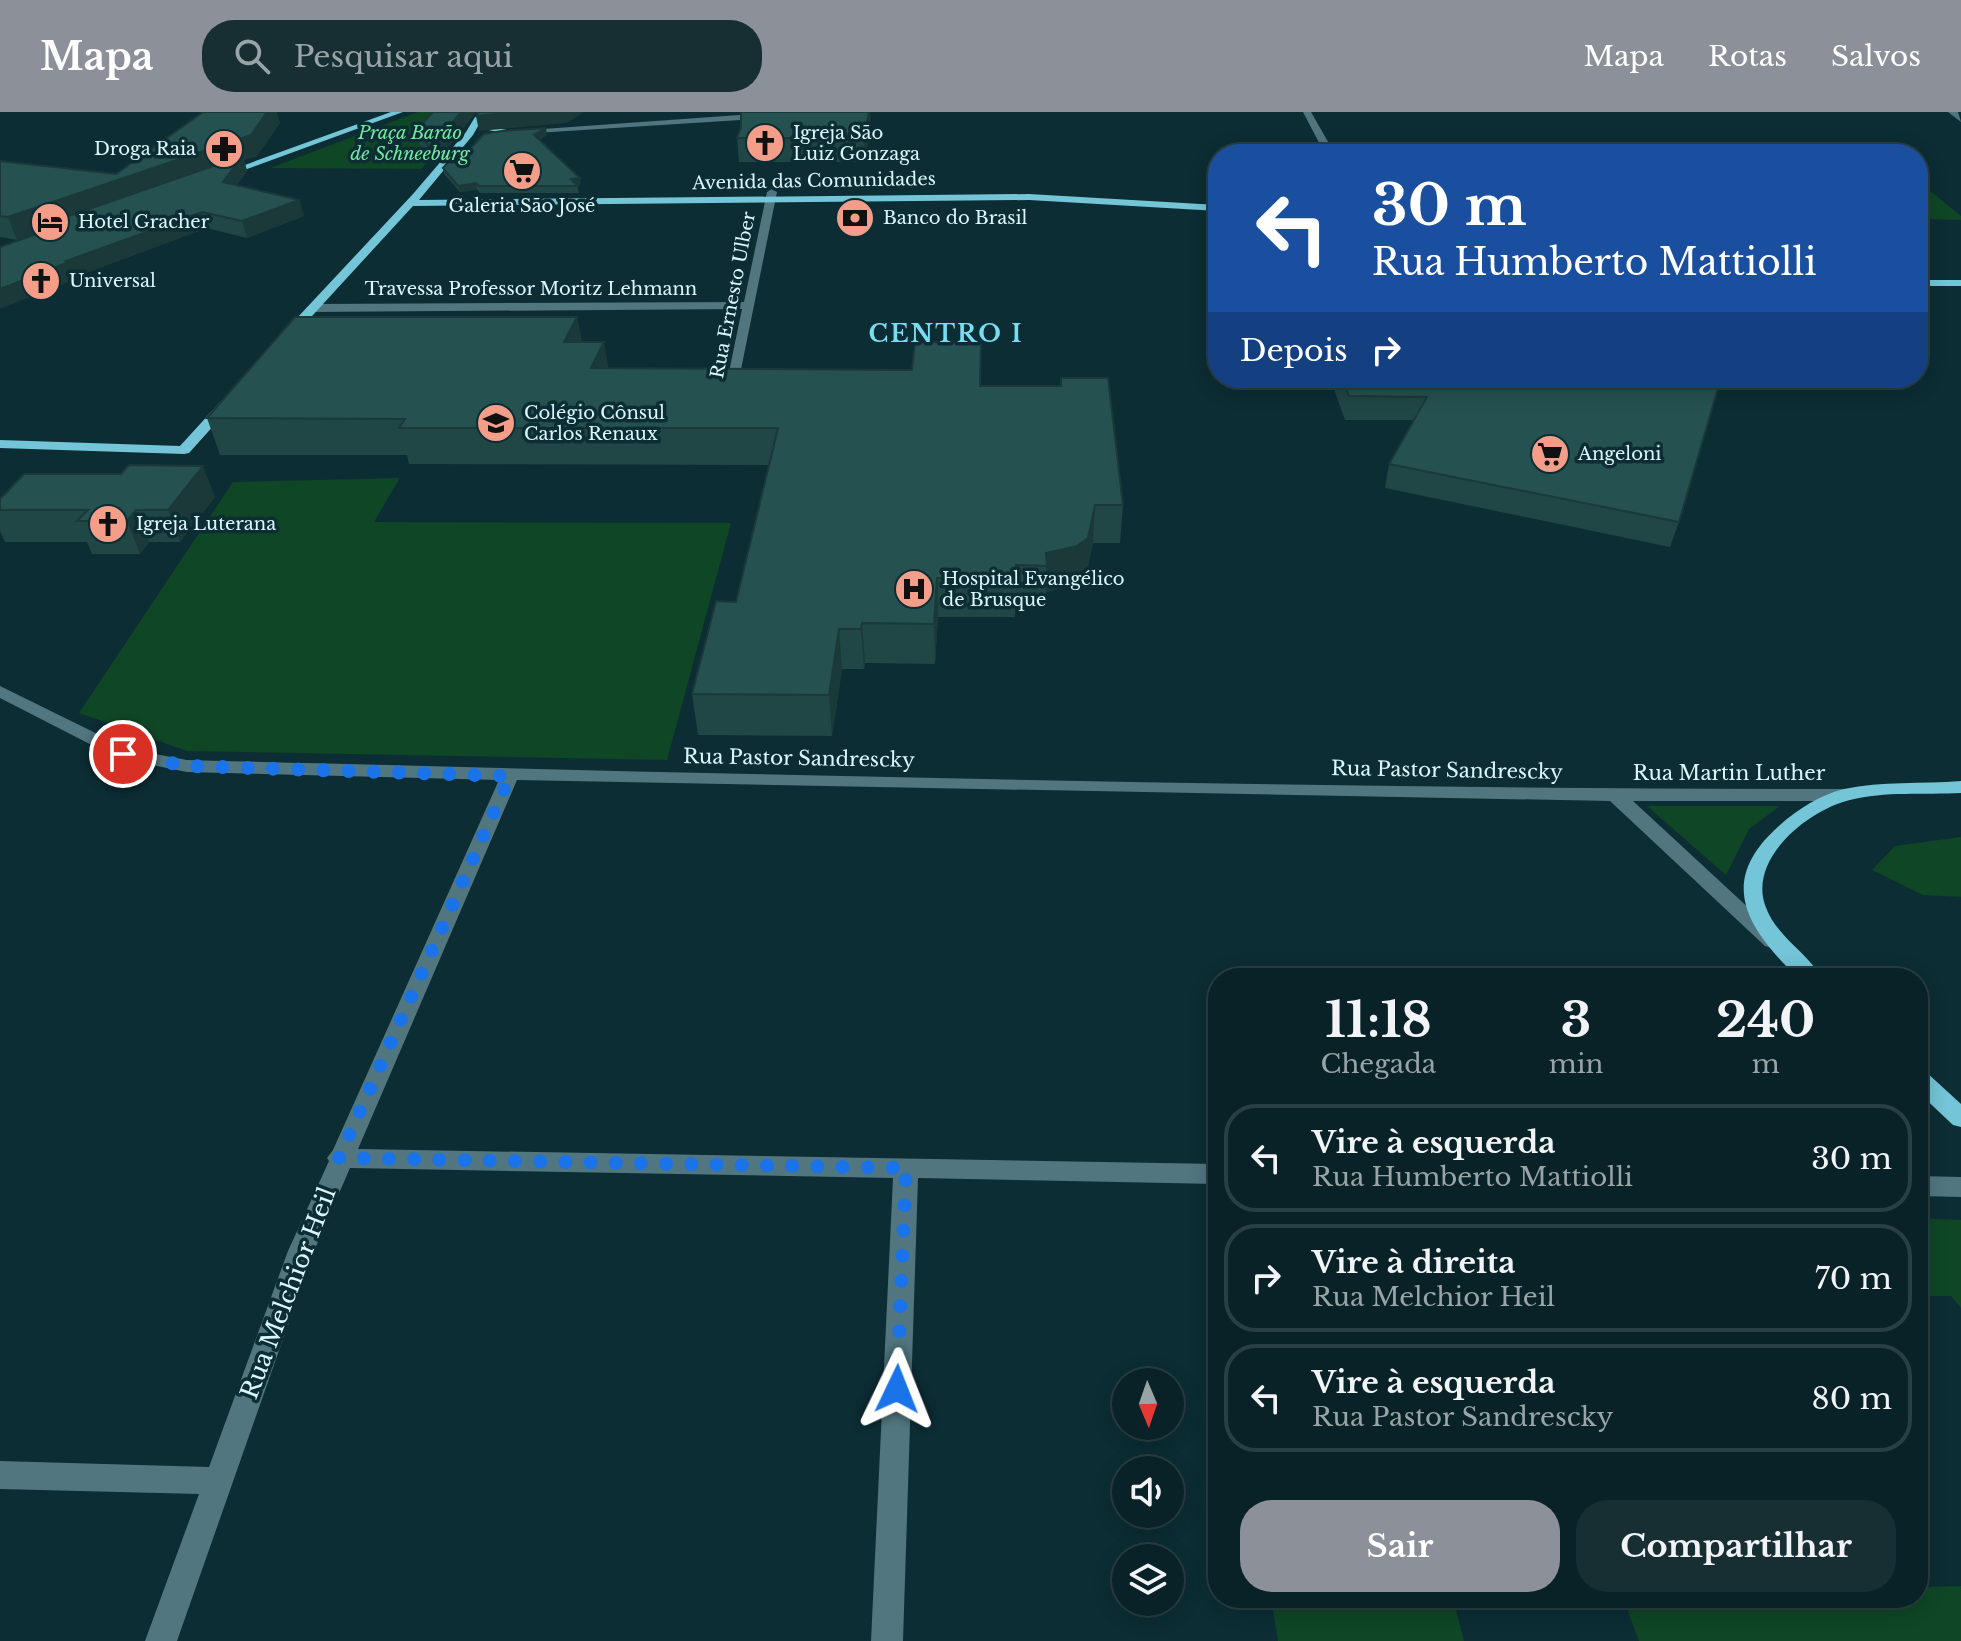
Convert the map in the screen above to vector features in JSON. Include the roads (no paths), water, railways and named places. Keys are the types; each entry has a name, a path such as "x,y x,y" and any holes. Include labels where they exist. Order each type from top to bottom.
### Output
{"main road":[{"path":"204,181 399,112"},
{"path":"274,350 414,200 482,112"},
{"path":"499,112 484,128 504,132"},
{"path":"439,170 459,159 481,136 504,132"},
{"name":"Avenida das Comunidades","path":"414,200 987,193 1208,200"},
{"name":"Avenida das Comunidades","path":"1121,196 1208,207"},
{"path":"1928,272 1961,273"},
{"path":"1928,283 1961,283"},
{"path":"0,444 184,450 234,395"},
{"name":"Rua Martin Luther","path":"1772,941 1755,905 1751,883 1758,858 1776,836 1844,795 1961,787"},
{"path":"1772,941 1800,968"},
{"path":"1928,1087 1961,1118"}],"street":[{"path":"1307,112 1325,144"},
{"path":"1952,112 1961,119"},
{"path":"504,132 778,115"},
{"name":"Rua Ernesto Ulber","path":"730,397 771,196"},
{"name":"Travessa Professor Moritz Lehmann","path":"312,308 750,305"},
{"name":"Rua Pastor Sandrescky","path":"0,691 123,754 155,763 510,776 1615,795"},
{"name":"Rua Melchior Heil","path":"161,1641 217,1481 339,1158 510,776"},
{"path":"1615,795 1772,941"},
{"name":"Rua Martin Luther","path":"1615,795 1844,795"},
{"path":"339,1158 1208,1174"},
{"path":"887,1641 906,1168"},
{"path":"1928,1186 1961,1187"},
{"path":"0,1475 217,1481"}],"place":[{"name":"Igreja São Luiz Gonzaga","path":"765,143"},
{"name":"Droga Raia","path":"224,149"},
{"name":"Galeria São José","path":"522,171"},
{"name":"Banco do Brasil","path":"855,218"},
{"name":"Hotel Gracher","path":"50,222"},
{"name":"Universal","path":"41,281"},
{"name":"Colégio Cônsul Carlos Renaux","path":"496,423"},
{"name":"Angeloni","path":"1550,454"},
{"name":"Igreja Luterana","path":"108,524"},
{"name":"Hospital Evangélico de Brusque","path":"914,589"}],"district":[{"name":"CENTRO I","path":"946,333"}],"park label":[{"name":"Praça Barão de Schneeburg","path":"410,143"}]}
